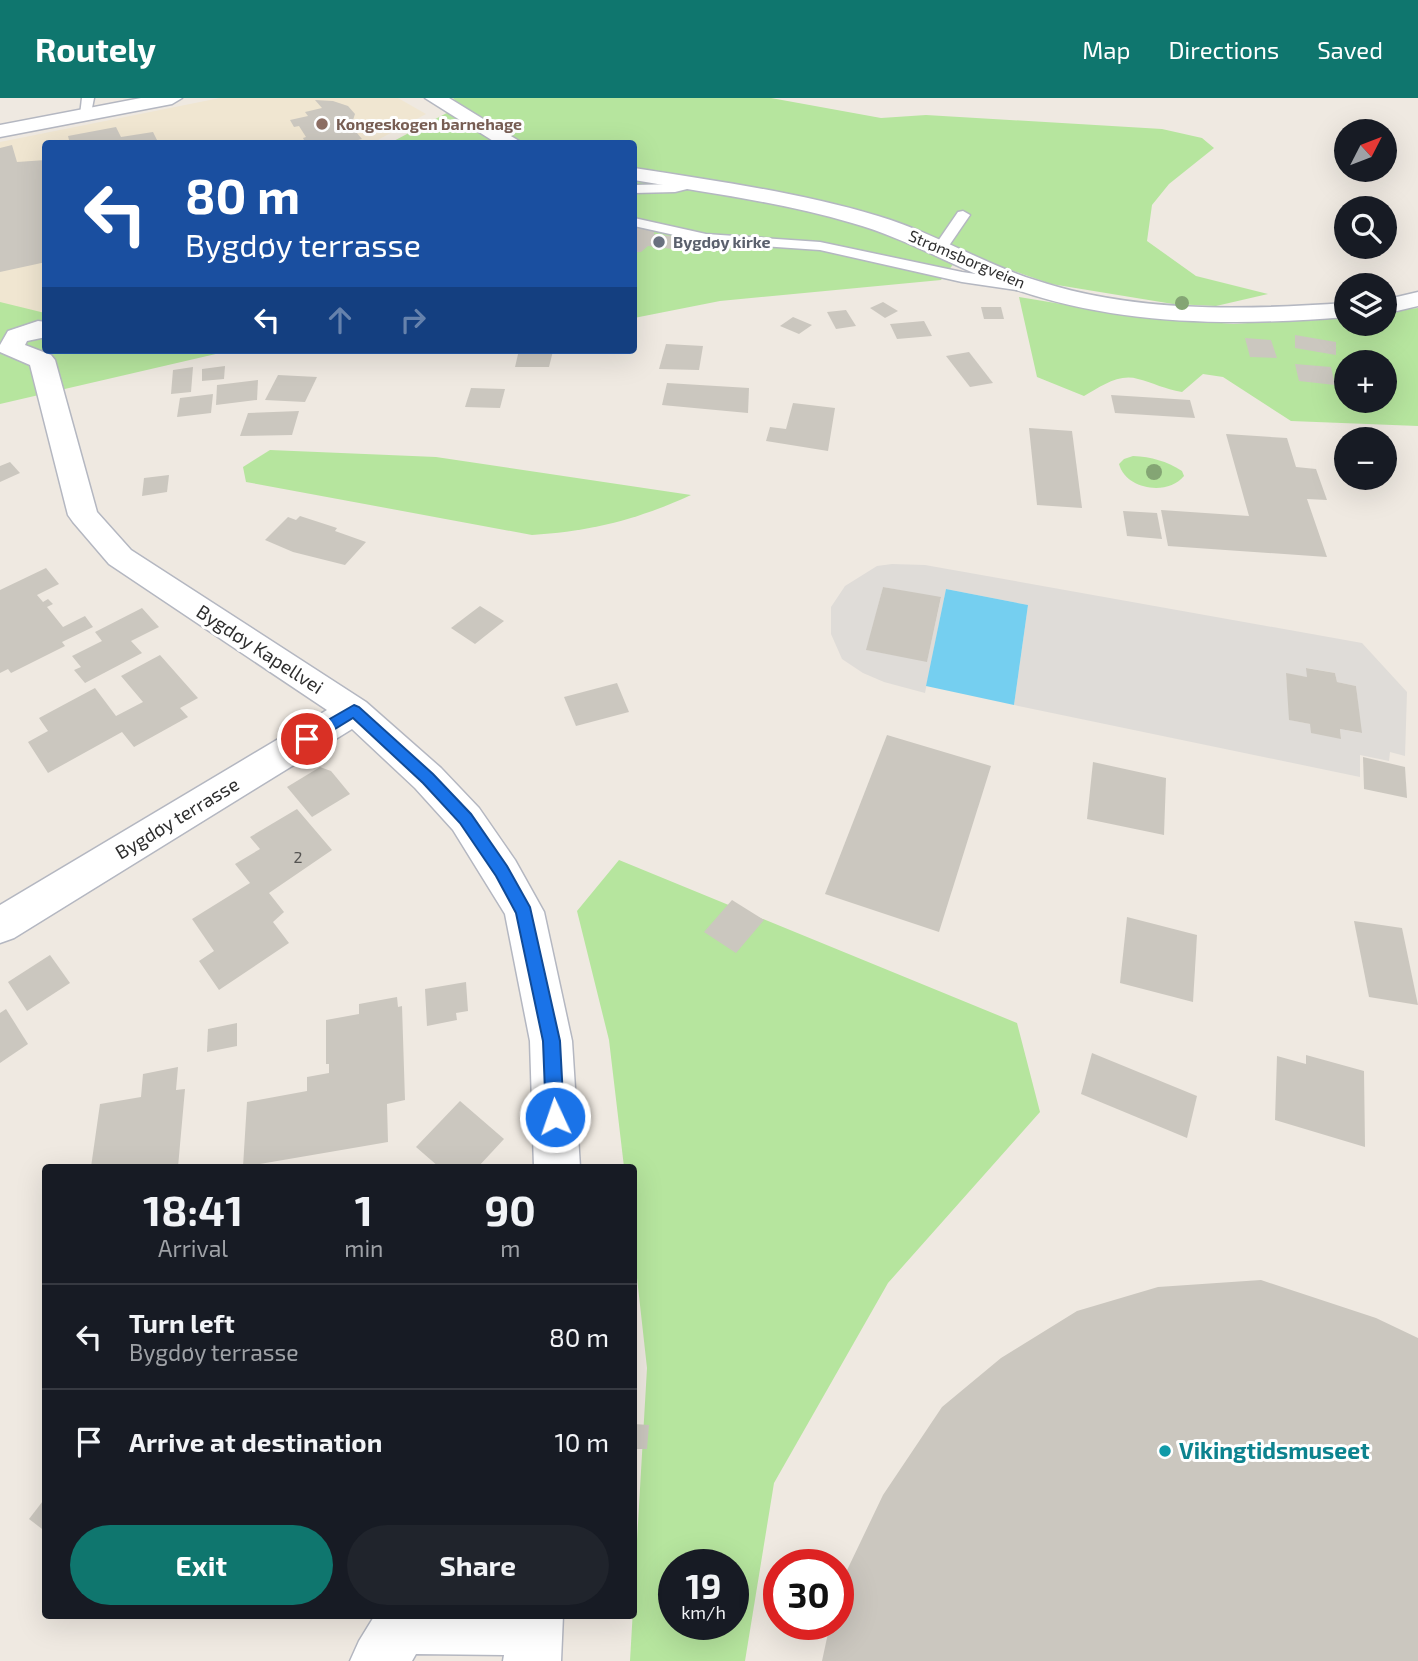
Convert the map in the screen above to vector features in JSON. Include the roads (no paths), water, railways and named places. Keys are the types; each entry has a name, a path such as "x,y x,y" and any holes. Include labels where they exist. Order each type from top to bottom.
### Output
{"street":[{"path":"0,131 87,106 172,98"},
{"path":"435,98 507,140"},
{"name":"Strømsborgveien","path":"637,175 780,198 845,213 942,247 977,266 1035,288 1086,301 1179,312 1292,315 1334,311"},
{"path":"1397,304 1418,299"},
{"name":"Bygdøy Kapellvei","path":"48,354 83,515 120,557 354,711 428,778 466,818 501,871 524,912 551,1041 558,1164"},
{"name":"Bygdøy terrasse","path":"0,926 354,711"},
{"path":"379,1661 401,1626 534,1634"}],"lane":[{"path":"637,189 676,188 690,184"},
{"path":"942,247 962,215"},
{"path":"637,223 706,238 820,246 962,277 1035,288"}],"water":[{"path":"946,589 1028,605 1014,705 926,686"}],"place":[{"name":"Kongeskogen barnehage","path":"322,124"},
{"name":"Bygdøy kirke","path":"659,242"},
{"name":"Vikingtidsmuseet","path":"1165,1451"}]}
